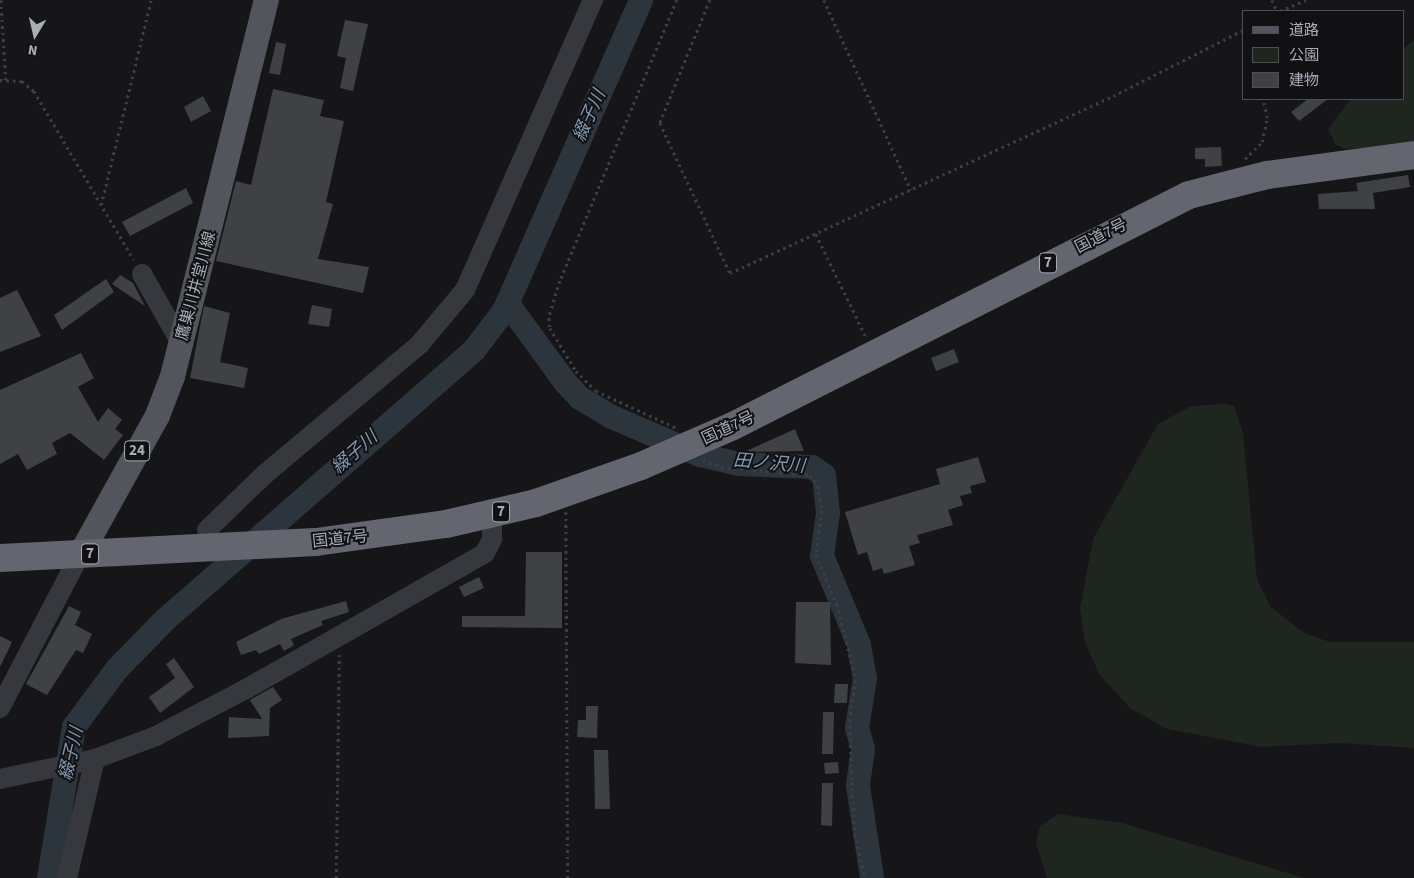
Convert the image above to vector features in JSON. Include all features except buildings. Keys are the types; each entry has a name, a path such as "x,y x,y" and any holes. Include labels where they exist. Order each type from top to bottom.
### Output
{"highway":[{"name":"国道7号","path":"0,558 179,552 316,542 492,514 566,495 705,439 1189,195 1267,175 1414,156"}],"main road":[{"name":"鷹巣川井堂川線","path":"80,554 157,415 181,343 266,0"}],"street":[{"path":"207,530 266,474 419,345 465,290 593,0"},
{"path":"142,274 181,343"},
{"path":"0,779 95,759 156,736 246,689 339,632 485,553 492,539 492,514"},
{"path":"0,708 80,554"},
{"path":"67,878 95,759"}],"path":[{"path":"1,0 6,80"},
{"path":"101,205 151,0"},
{"path":"677,0 560,281 550,328 576,371 596,391 705,439"},
{"path":"710,0 662,115 661,130 730,273 911,190 1242,30"},
{"path":"824,0 911,190"},
{"path":"1281,10 1306,0"},
{"path":"0,80 22,82 34,91 142,274"},
{"path":"1237,162 1262,142 1267,118 1263,100"},
{"path":"816,234 874,354"},
{"path":"679,451 721,467 810,475 818,486 822,511 816,555 837,604 856,680 850,719 852,782 855,834 865,878"},
{"path":"566,495 568,878"},
{"path":"336,878 339,632"}],"green space":[{"path":"1414,40 1414,145 1345,149 1336,145 1328,129 1350,100 1404,100 1404,48"},
{"path":"1224,404 1234,406 1243,433 1257,579 1271,607 1304,633 1330,642 1414,642 1414,748 1339,743 1262,747 1167,729 1130,708 1099,674 1085,642 1080,608 1093,539 1158,424 1191,406"},
{"path":"1058,814 1122,823 1304,878 1047,878 1036,843 1040,826"}],"waterway":[{"name":"綴子川","path":"49,878 74,727 117,669 166,619 475,349 504,311 641,0"},
{"name":"田ノ沢川","path":"508,304 565,382 580,398 612,417 700,455 738,464 812,467 824,475 828,513 822,556 859,645 865,678 857,728 863,749 858,786 872,878"}]}
